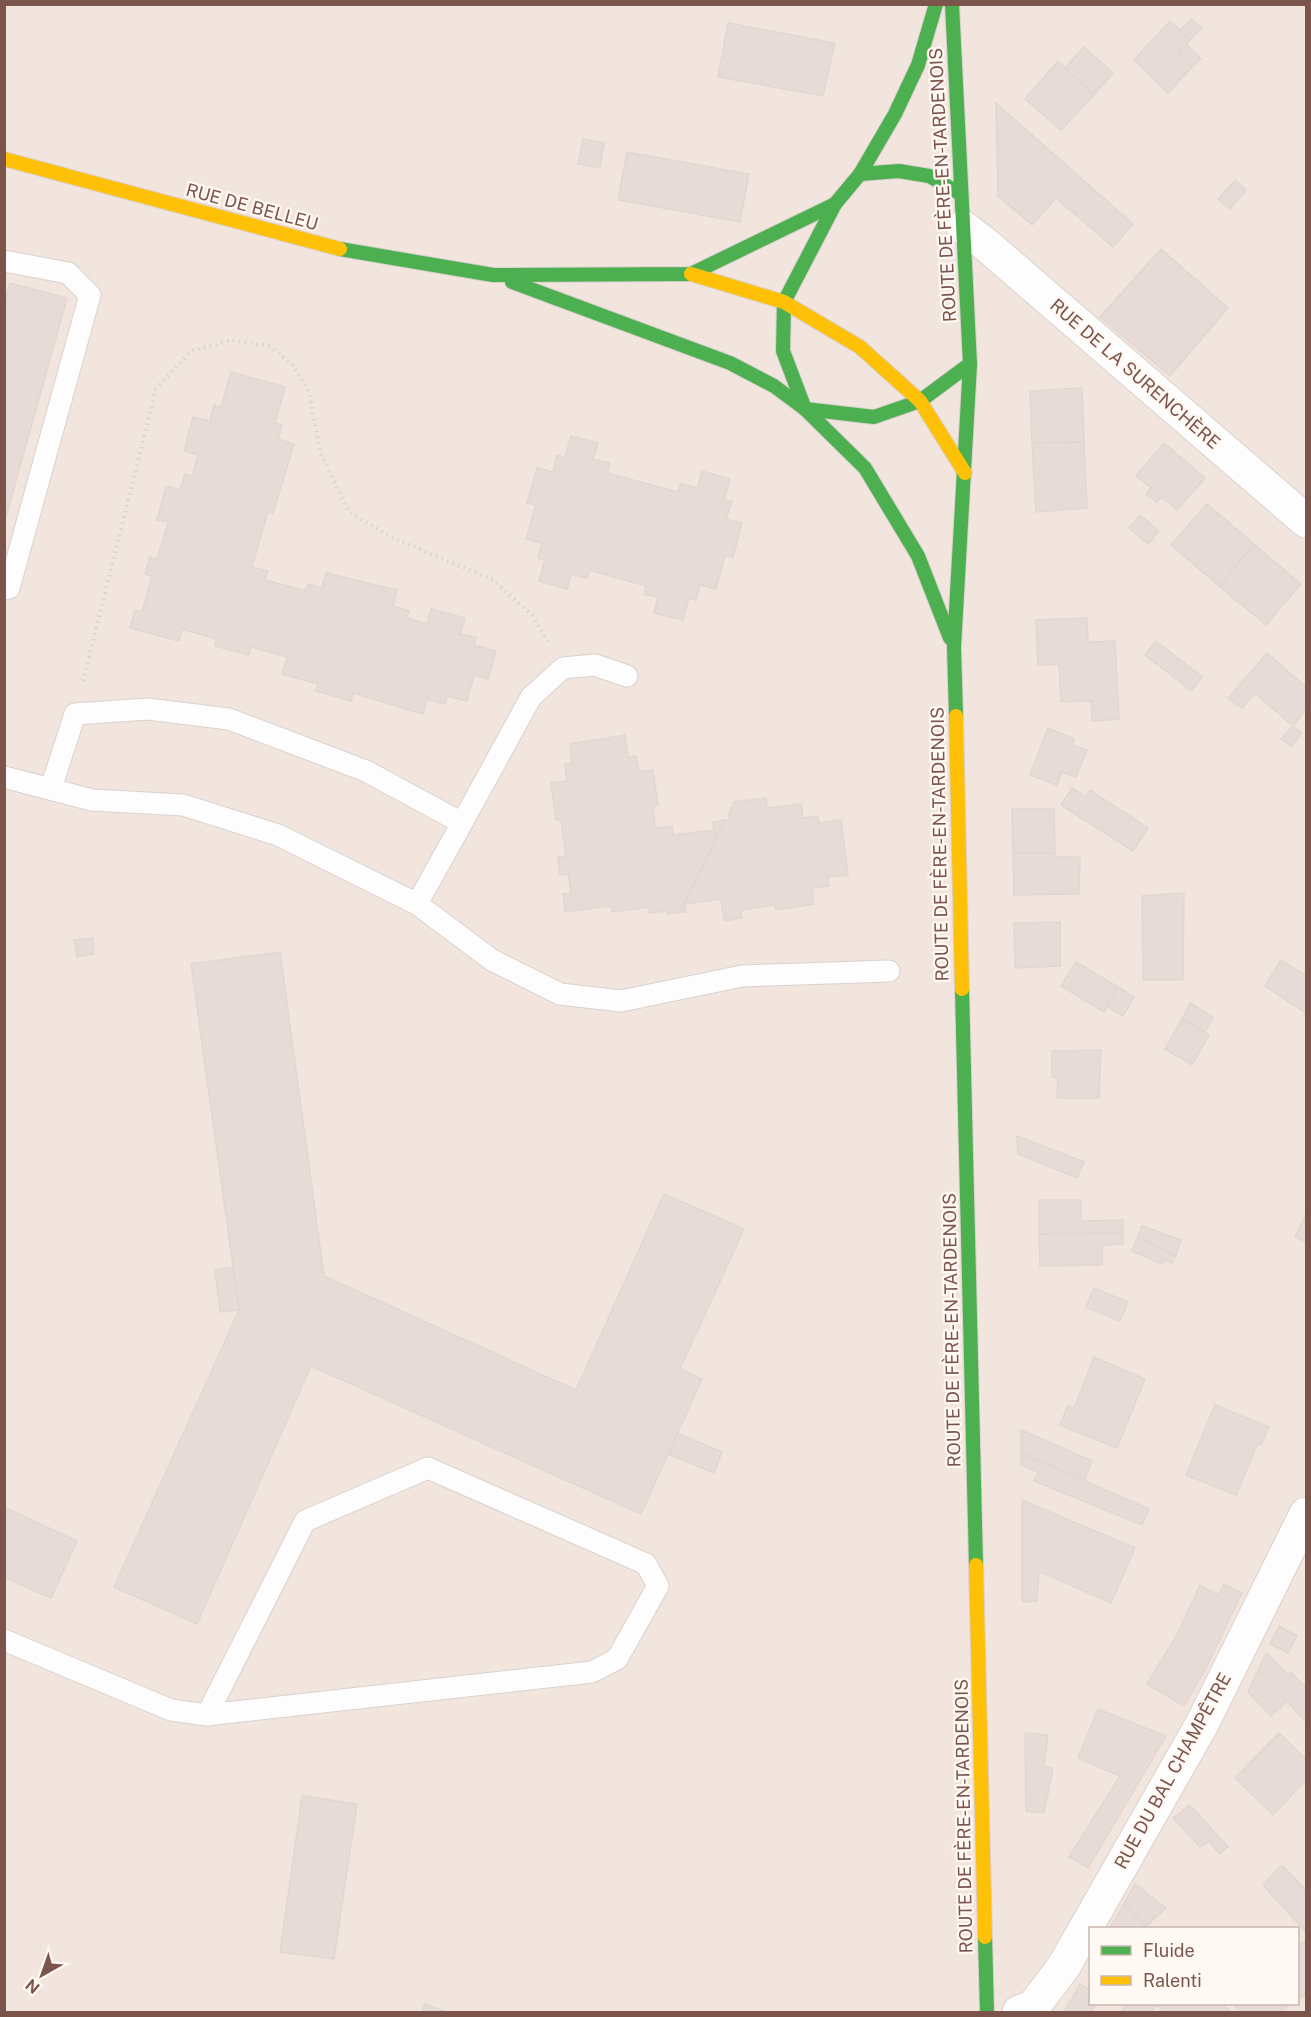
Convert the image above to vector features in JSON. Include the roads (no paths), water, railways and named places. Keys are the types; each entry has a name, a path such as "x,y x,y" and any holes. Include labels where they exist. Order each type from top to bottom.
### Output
{"main road":[{"name":"ROUTE DE FÈRE-EN-TARDENOIS","path":"805,409 783,351 784,302 835,204 860,174 895,114 918,65 936,4"},
{"name":"ROUTE DE FÈRE-EN-TARDENOIS","path":"952,4 970,364 954,647 987,2013"},
{"name":"RUE DE BELLEU","path":"4,159 355,253 493,275"},
{"path":"860,174 899,171 929,176 961,194"},
{"name":"ROUTE DE FÈRE-EN-TARDENOIS","path":"493,275 691,274 835,204"},
{"path":"691,274 784,302 860,346 920,401 965,473"},
{"name":"ROUTE DE FÈRE-EN-TARDENOIS","path":"493,275 730,363 774,386 805,409 865,468 918,556 954,647"},
{"name":"ROUTE DE FÈRE-EN-TARDENOIS","path":"805,409 874,417 920,401 970,364"}],"street":[{"name":"RUE DE LA SURENCHÈRE","path":"963,227 1306,521"},
{"name":"RUE DU BAL CHAMPÊTRE","path":"1019,2013 1033,2007 1070,1956 1202,1724 1306,1514"}],"lane":[{"path":"4,261 68,273 90,296 9,588 4,589"},
{"path":"417,904 531,697 563,668 595,665 627,675"},
{"path":"51,788 75,714 147,710 230,718 366,771 462,823"},
{"path":"4,777 92,800 183,805 278,835 417,904 492,960 560,994 621,1001 742,976 889,971"},
{"path":"4,1640 171,1710 207,1715 592,1672 617,1659 658,1586 646,1564 428,1468 305,1521 207,1715"}]}
